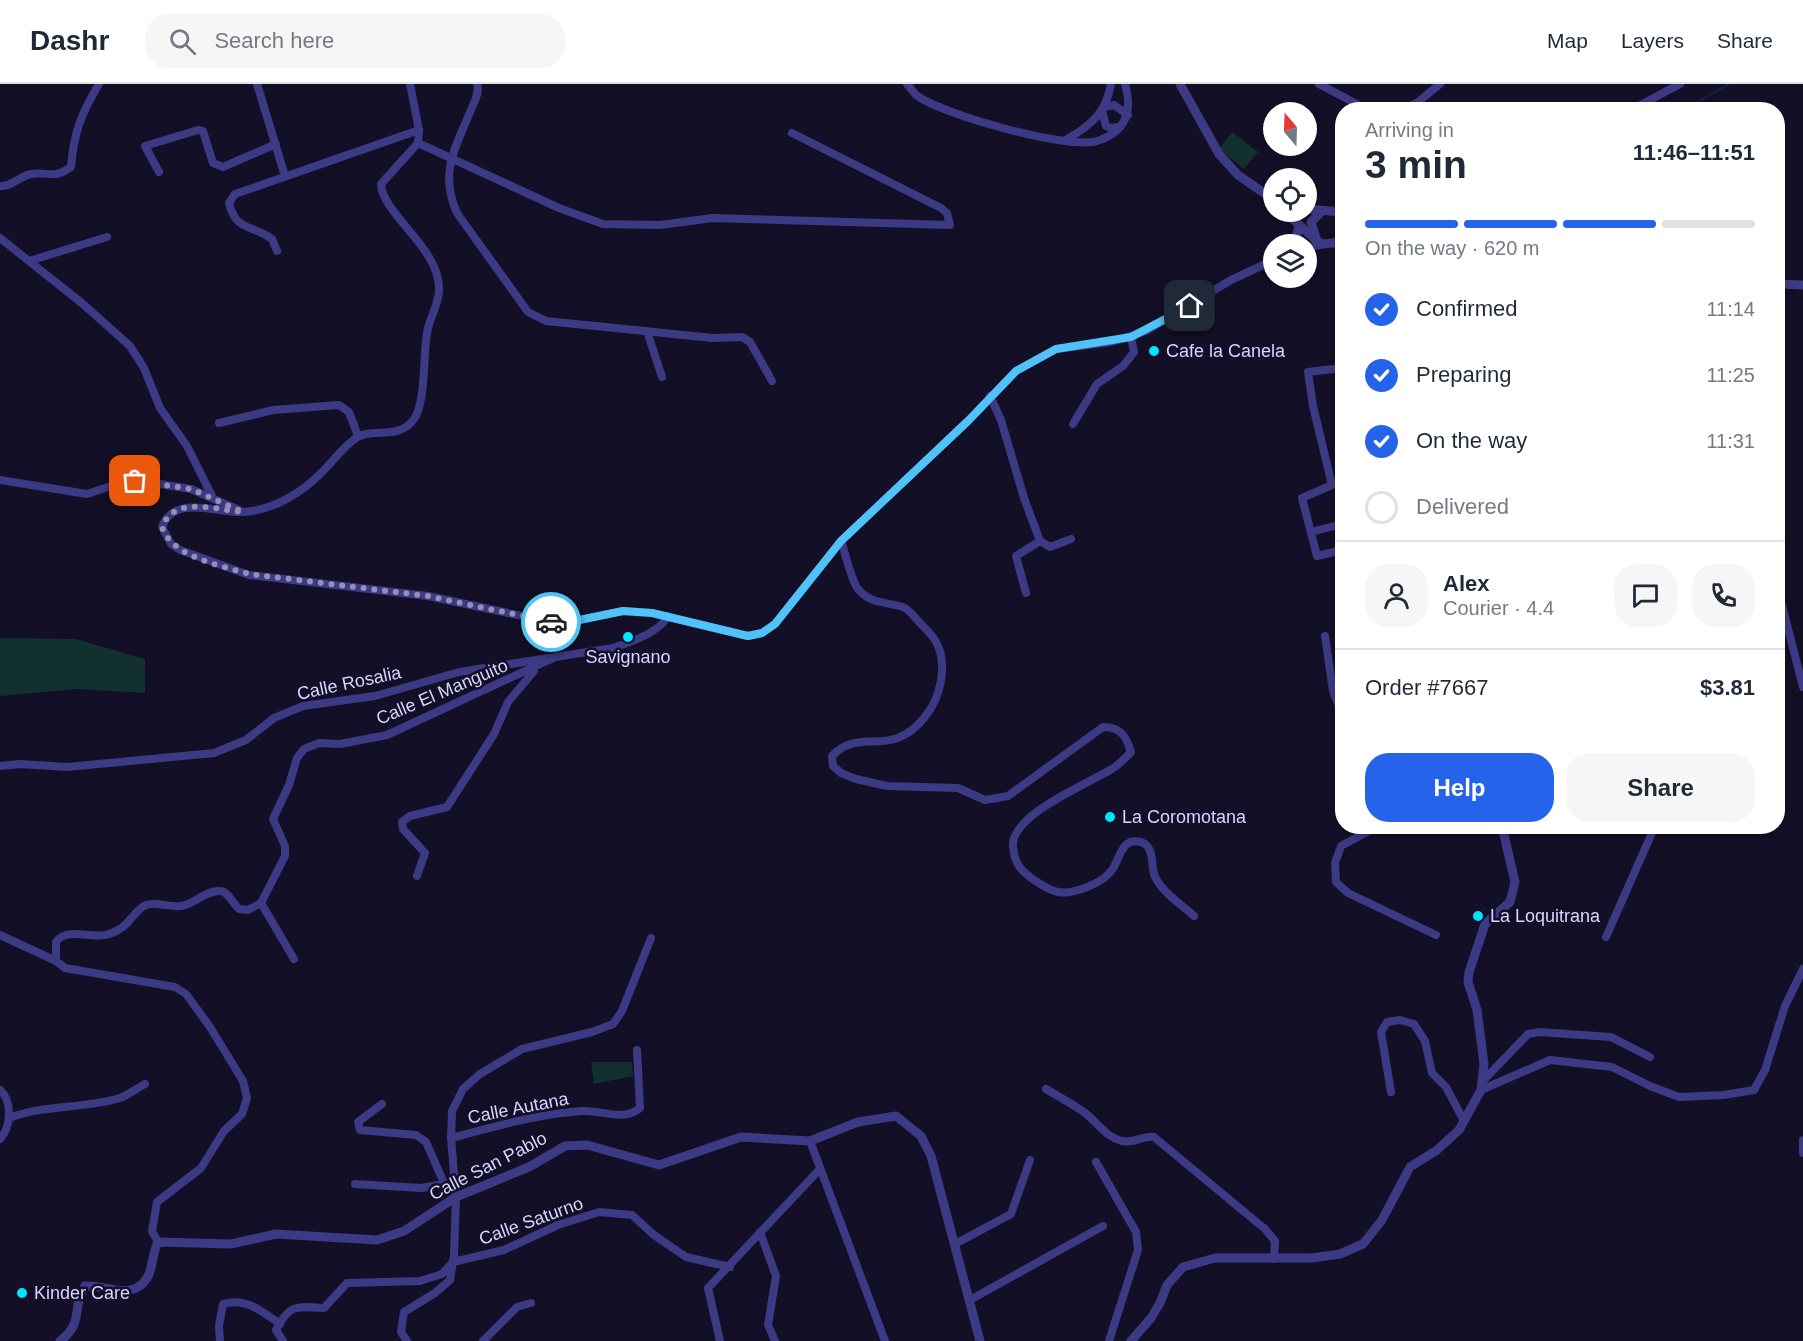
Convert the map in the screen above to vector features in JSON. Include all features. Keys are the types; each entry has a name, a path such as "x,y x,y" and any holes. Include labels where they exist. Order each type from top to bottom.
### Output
{"street":[{"path":"0,186 6,186 32,174 60,175 71,167 74,136 83,111 99,84"},
{"path":"257,84 285,176"},
{"path":"410,84 419,130 418,143 381,184 390,203 432,260 439,278 439,292 431,314 424,348 419,406 414,419 405,427 390,433 358,436 321,473 290,497 275,505 243,512 190,507 175,510 166,517 162,527 171,544 180,550 249,574 428,596 560,624 623,611 668,616 748,636 762,633 775,624 841,541 969,420 1016,371 1056,349 1131,337 1179,313 1231,280 1263,265"},
{"path":"477,84 477,95 450,157 448,171 451,199 457,213 528,312 546,321 647,332 742,337 750,342 772,381"},
{"path":"908,84 915,94 973,120 1066,140 1095,141 1122,126 1128,115 1125,84"},
{"path":"1066,140 1090,126 1103,109 1111,84"},
{"path":"1180,84 1219,154 1238,175 1263,192"},
{"path":"1319,84 1353,102"},
{"path":"1418,102 1440,84"},
{"path":"1646,102 1680,84"},
{"path":"1103,109 1114,105 1128,115"},
{"path":"1103,109 1106,126 1111,128 1122,126"},
{"path":"159,172 145,146 198,130 203,131 213,163 223,167 276,144"},
{"path":"277,251 272,239 239,224 232,216 229,203 235,194 419,130"},
{"path":"418,143 560,208 603,224 660,225 713,218 950,225 947,213 941,208 792,133"},
{"path":"1317,210 1335,212"},
{"path":"1320,242 1311,222 1322,211"},
{"path":"1295,222 1320,242"},
{"path":"1297,234 1299,227"},
{"path":"29,261 107,237"},
{"path":"0,238 130,346 144,368 160,408 187,446 212,496"},
{"path":"1317,243 1335,242"},
{"path":"1785,284 1803,285"},
{"path":"647,332 662,377"},
{"path":"1073,424 1097,384 1131,359 1134,352 1131,337"},
{"path":"1335,369 1308,372 1313,406 1332,485 1302,498 1317,556 1335,552"},
{"path":"990,396 1001,420 1024,498 1040,541 1050,547 1071,539"},
{"path":"219,423 273,410 339,405 349,412 358,436"},
{"path":"0,480 87,494 135,481 191,489 212,496 243,512"},
{"path":"1311,532 1335,526"},
{"path":"841,541 857,588 879,604 905,608 934,639 941,660 937,697 925,718 903,738 882,743 852,742 842,746 832,756 833,766 841,773 887,786 958,788 985,800 1008,796 1103,727 1114,727 1126,737 1131,752 1112,769 1065,794 1028,820 1012,840 1014,858 1021,871 1037,882 1058,892 1073,891 1099,880 1112,870 1122,848 1133,841 1144,842 1150,849 1154,875 1194,916"},
{"path":"1026,593 1016,556 1040,541"},
{"name":"Calle Rosalia","path":"0,766 20,764 67,767 214,753 246,741 274,718 303,706 375,696 459,672 553,658 632,642 664,624 668,616"},
{"path":"1785,617 1803,687"},
{"path":"1325,636 1335,696"},
{"name":"Calle El Manguito","path":"261,903 285,856 285,846 273,819 289,785 297,758 304,749 319,743 340,744 387,735 553,658"},
{"path":"417,876 425,853 403,829 402,822 410,816 447,807 494,734 508,702 538,666"},
{"path":"1363,834 1341,846 1335,863 1336,882 1348,894 1436,935"},
{"path":"1481,1087 1484,1064 1477,1010 1468,982 1485,924 1510,902 1514,892 1515,872 1504,834"},
{"path":"1606,937 1651,834"},
{"path":"56,961 56,942 59,938 67,935 106,936 124,928 141,908 150,903 183,906 208,893 220,891 226,892 239,909 248,910 261,903 294,960"},
{"path":"0,935 56,961 65,968 175,987 186,994 210,1027 243,1081 246,1098 242,1114 224,1131 201,1168 157,1202 152,1231 158,1242 152,1252 148,1278 136,1288 117,1292 98,1285 85,1286 80,1293 74,1329 60,1341"},
{"path":"408,1341 401,1332 404,1312 435,1293 450,1280 453,1262 456,1182 450,1137 452,1111 463,1089 480,1074 522,1049 592,1032 613,1024 622,1011 651,938"},
{"path":"1481,1087 1550,1060 1612,1067 1650,1086 1679,1097 1724,1095 1755,1090 1765,1070 1785,1006 1803,969"},
{"path":"1391,1092 1381,1032 1387,1022 1400,1020 1414,1024 1425,1041 1432,1073 1446,1087 1464,1121"},
{"path":"1131,1341 1151,1318 1161,1303 1167,1285 1183,1267 1215,1258 1274,1259 1340,1254 1363,1244 1382,1220 1410,1167 1437,1150 1459,1130 1481,1087 1528,1034 1539,1032 1611,1037 1650,1057"},
{"name":"Calle Autana","path":"450,1137 545,1114 586,1111 623,1115 635,1112 640,1108 637,1050"},
{"path":"9,1118 33,1108 58,1108 121,1098 145,1084"},
{"path":"1046,1089 1085,1113 1108,1134 1121,1141 1154,1137 1265,1229 1275,1241 1274,1259"},
{"path":"0,1090 6,1095 9,1118 6,1133 0,1139"},
{"path":"382,1104 358,1122 360,1130 416,1135 426,1142 444,1183"},
{"name":"Calle San Pablo","path":"158,1242 231,1244 276,1234 377,1240 404,1231 456,1197 529,1167 565,1146 588,1145 660,1165 741,1137 810,1141 858,1122 896,1116 921,1136 930,1156 980,1341"},
{"path":"1803,1140 1803,1153"},
{"path":"810,1141 885,1341"},
{"path":"955,1244 1011,1214 1030,1160"},
{"path":"1096,1162 1136,1232 1138,1250 1109,1341"},
{"path":"720,1341 708,1288 820,1169"},
{"path":"355,1184 421,1188 456,1182"},
{"name":"Calle Saturno","path":"280,1323 285,1313 299,1306 324,1308 347,1283 420,1281 442,1274 453,1262 504,1250 558,1225 599,1212 632,1215 654,1235 686,1257 730,1267"},
{"path":"970,1300 1103,1226"},
{"path":"760,1232 776,1276 768,1325 775,1341"},
{"path":"220,1341 219,1326 223,1304 236,1300 250,1304 280,1323 276,1330 283,1341"},
{"path":"483,1341 517,1307 531,1302"}],"green space":[{"path":"1232,132 1258,152 1244,169 1219,149"},
{"path":"0,638 76,639 145,659 145,693 77,689 0,696"},
{"path":"591,1062 632,1062 633,1076 594,1084"}],"waterway":[{"path":"1698,102 1729,84"}],"way so far":[{"path":"135,481 191,489 212,496 243,512 190,507 175,510 166,517 162,527 171,544 180,550 223,566 249,574 274,578 336,584 378,592 428,596 551,622"}],"place":[{"name":"Cafe la Canela","path":"1154,351"},
{"name":"Savignano","path":"628,637"},
{"name":"La Coromotana","path":"1110,817"},
{"name":"La Loquitrana","path":"1478,916"},
{"name":"Kinder Care","path":"22,1293"}],"route":[{"path":"551,622 560,624 580,621 623,611 668,616 748,636 762,633 775,624 841,541 867,514 894,493 1016,371 1056,349 1131,337 1190,306"}]}
